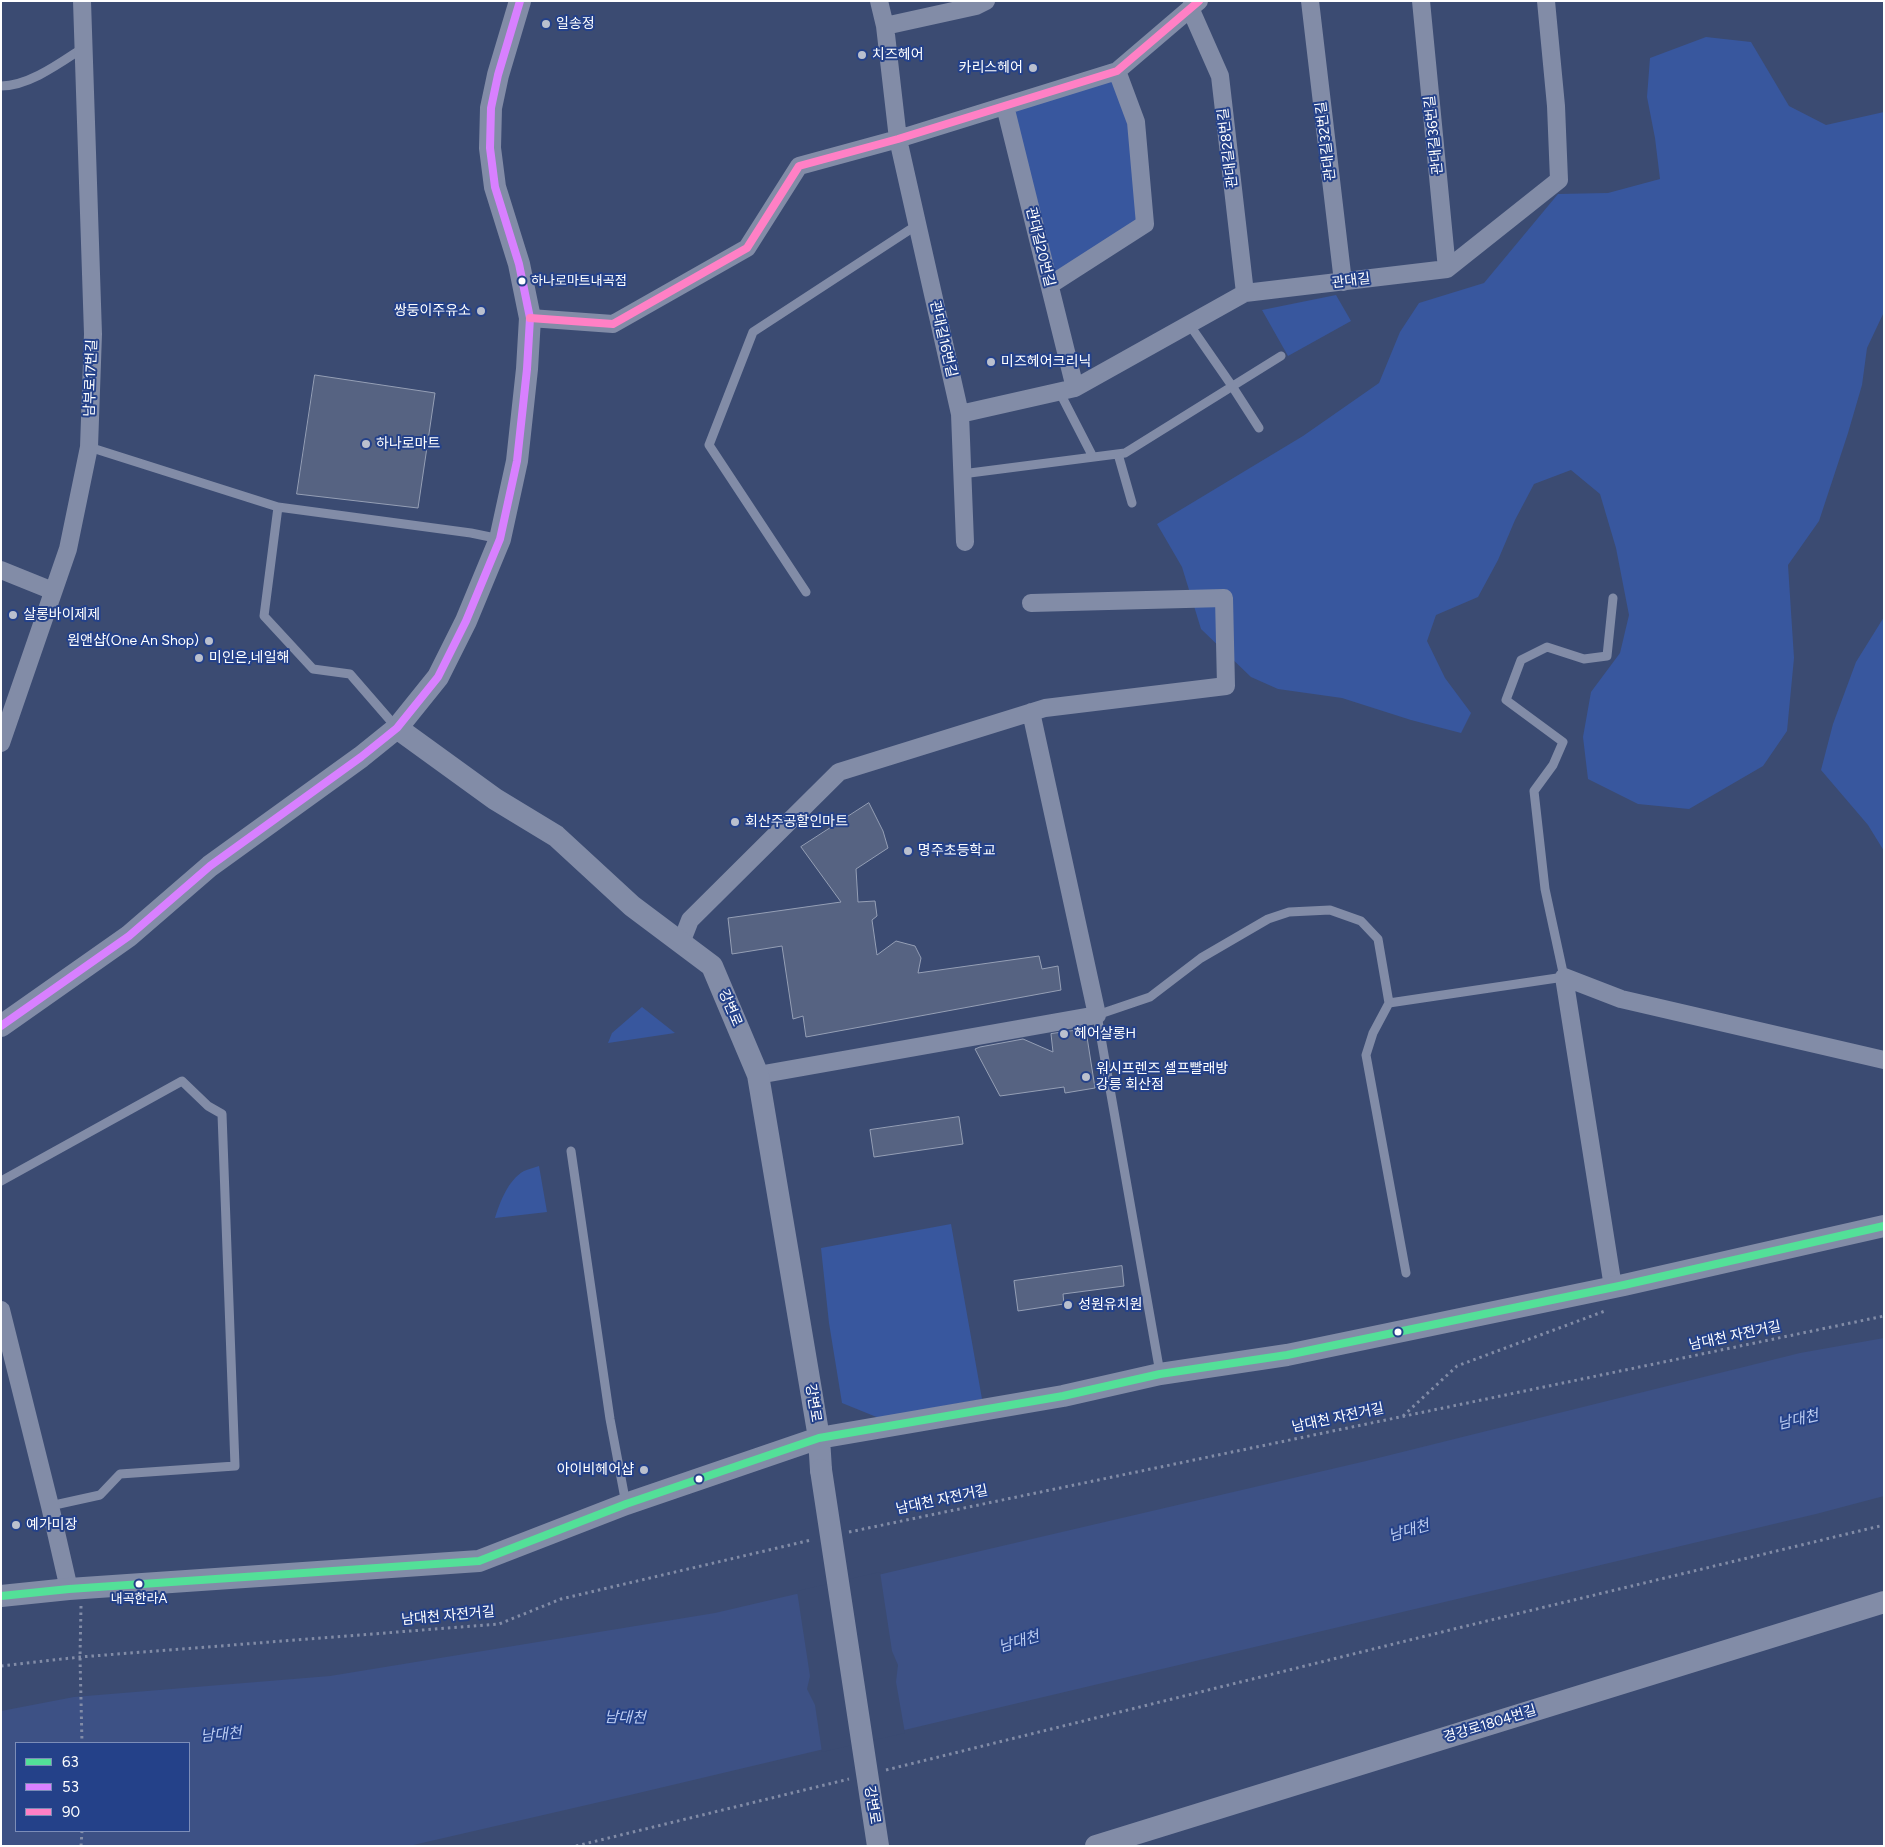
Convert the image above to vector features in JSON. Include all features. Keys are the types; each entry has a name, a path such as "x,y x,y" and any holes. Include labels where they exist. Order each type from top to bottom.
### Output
{"street":[{"name":"남부로17번길","path":"1,742 68,549 89,447 93,334 82,1"},
{"path":"1,1026 129,936 210,866 361,758 397,728 438,677 466,621 500,539 517,461 527,369 530,318 519,264 495,187 490,148 491,108 498,75 520,1"},
{"name":"관대길16번길","path":"879,1 885,26 898,139 960,414 965,542"},
{"path":"885,26 976,6 986,1"},
{"name":"관대길32번길","path":"1310,1 1343,282"},
{"name":"관대길36번길","path":"1421,1 1448,269"},
{"path":"1448,269 1560,180 1556,106 1546,1"},
{"path":"530,318 613,324 747,248 798,166 898,139 1116,71 1195,5"},
{"name":"관대길28번길","path":"1195,5 1220,76 1245,293"},
{"path":"1050,285 1145,224 1136,122 1116,71"},
{"name":"관대길20번길","path":"1005,106 1050,285 1067,389"},
{"name":"관대길","path":"960,414 1067,389 1245,293 1448,269"},
{"path":"1,570 53,591"},
{"path":"681,943 690,920 840,772 1045,708 1226,686 1224,598 1031,603"},
{"path":"758,1076 1097,1015 1031,712"},
{"name":"강변로","path":"397,728 495,799 556,836 632,906 712,966 758,1076 819,1438 821,1470 878,1846"},
{"path":"1564,977 1621,999 1884,1060"},
{"path":"1564,977 1614,1287"},
{"name":"강변로","path":"1,1596 75,1588 479,1561 626,1504 819,1438 1063,1396 1160,1374 1287,1354 1614,1287 1884,1226"},
{"path":"2,1320 50,1506 75,1588"},
{"name":"경강로1804번길","path":"1096,1846 1884,1602"}],"lane":[{"path":"1,86 7,86 39,75 83,48"},
{"path":"806,592 709,445 753,332 917,226"},
{"path":"1190,324 1259,428"},
{"path":"962,474 1125,453 1281,356"},
{"path":"1067,389 1093,457"},
{"path":"89,447 278,508 471,533 500,539"},
{"path":"1118,454 1132,503"},
{"path":"278,508 264,616 312,669 350,674 397,728"},
{"path":"1389,1003 1564,977 1544,889 1534,791 1553,765 1563,742 1506,700 1521,660 1547,648 1584,659 1607,656 1613,598"},
{"path":"1160,1374 1097,1015 1150,997 1201,958 1268,919 1289,912 1330,910 1361,921 1378,939 1389,1003 1373,1033 1366,1055 1406,1273"},
{"path":"1,1181 182,1081 208,1106 222,1114 235,1466 120,1474 100,1495 50,1506"},
{"path":"571,1151 610,1419 626,1504"}],"path":[{"path":"1402,1416 1457,1366 1608,1310"},
{"name":"남대천 자전거길","path":"845,1533 1884,1316"},
{"path":"876,1772 1454,1629 1884,1526"},
{"name":"남대천 자전거길","path":"1,1666 80,1657 500,1624 561,1599 816,1539"},
{"path":"75,1588 80,1657 82,1742"},
{"path":"576,1846 857,1777"},
{"path":"81,1846 82,1832"}],"shaded area":[{"path":"1706,37 1751,42 1789,106 1826,125 1884,112 1884,312 1867,348 1862,385 1819,521 1788,565 1794,658 1787,731 1763,766 1689,809 1638,804 1588,779 1583,737 1591,692 1620,653 1629,615 1616,548 1600,494 1571,470 1534,484 1478,597 1436,615 1427,641 1445,678 1471,713 1461,733 1411,720 1342,698 1278,689 1251,677 1201,629 1182,567 1157,524 1303,436 1379,383 1400,332 1419,303 1484,283 1558,194 1608,193 1660,179 1647,97 1650,58"},
{"path":"1117,71 1136,122 1145,224 1050,285 1005,106"},
{"path":"1336,295 1351,321 1288,356 1262,310"},
{"path":"1884,617 1884,851 1868,825 1821,770 1833,724 1856,662"},
{"path":"642,1007 675,1033 608,1043 612,1033"},
{"path":"539,1166 547,1212 495,1218 502,1198 513,1180 524,1171"},
{"path":"951,1224 982,1399 879,1418 842,1403 829,1323 821,1248"}],"water":[{"name":"남대천","path":"1884,1338 1884,1496 1816,1514 409,1846 1,1846 1,1711 74,1697 330,1676 715,1613 1366,1461 1800,1353"}],"pier":[{"path":"880,1572 892,1651 898,1665 896,1682 905,1733 822,1752 815,1705 807,1689 810,1676 797,1591"}],"building":[{"name":"하나로마트","path":"315,375 435,393 418,508 297,494"},
{"path":"869,803 883,831 888,848 856,869 858,902 875,901 877,916 872,920 877,955 896,941 915,946 921,958 918,973 1039,956 1042,969 1058,966 1061,990 806,1037 803,1016 793,1019 782,946 732,954 728,918 841,902 801,847"},
{"path":"1079,1030 1087,1037 1095,1088 1065,1093 1064,1087 1000,1096 975,1049 1023,1039 1053,1052 1051,1034"},
{"path":"959,1117 963,1144 874,1157 870,1130"},
{"path":"1122,1266 1124,1286 1063,1294 1064,1304 1018,1311 1014,1281"}],"transit line":[{"name":"53","path":"1,1026 129,936 210,866 361,757 397,728 438,677 466,621 500,539 517,461 527,369 530,318 519,264 495,187 490,148 491,108 498,75 520,1"},
{"name":"90","path":"530,318 613,324 747,248 799,166 898,139 1117,71 1199,1"},
{"name":"63","path":"1,1596 69,1589 479,1561 626,1504 819,1438 1063,1396 1160,1374 1287,1355 1624,1285 1884,1226"}],"place":[{"name":"일송정","path":"546,24"},
{"name":"치즈헤어","path":"862,55"},
{"name":"카리스헤어","path":"1033,68"},
{"name":"하나로마트내곡점","path":"522,281"},
{"name":"쌍둥이주유소","path":"481,311"},
{"name":"미즈헤어크리닉","path":"991,362"},
{"name":"하나로마트","path":"366,444"},
{"name":"살롱바이제제","path":"13,615"},
{"name":"원앤샵(One An Shop)","path":"209,641"},
{"name":"미인은,네일해","path":"199,658"},
{"name":"회산주공할인마트","path":"735,822"},
{"name":"명주초등학교","path":"908,851"},
{"name":"헤어살롱H","path":"1064,1034"},
{"name":"워시프렌즈 셀프빨래방 강릉 회산점","path":"1086,1077"},
{"name":"성원유치원","path":"1068,1305"},
{"name":"아이비헤어샵","path":"644,1470"},
{"name":"예가미장","path":"16,1525"},
{"name":"내곡한라A","path":"139,1584"}]}
